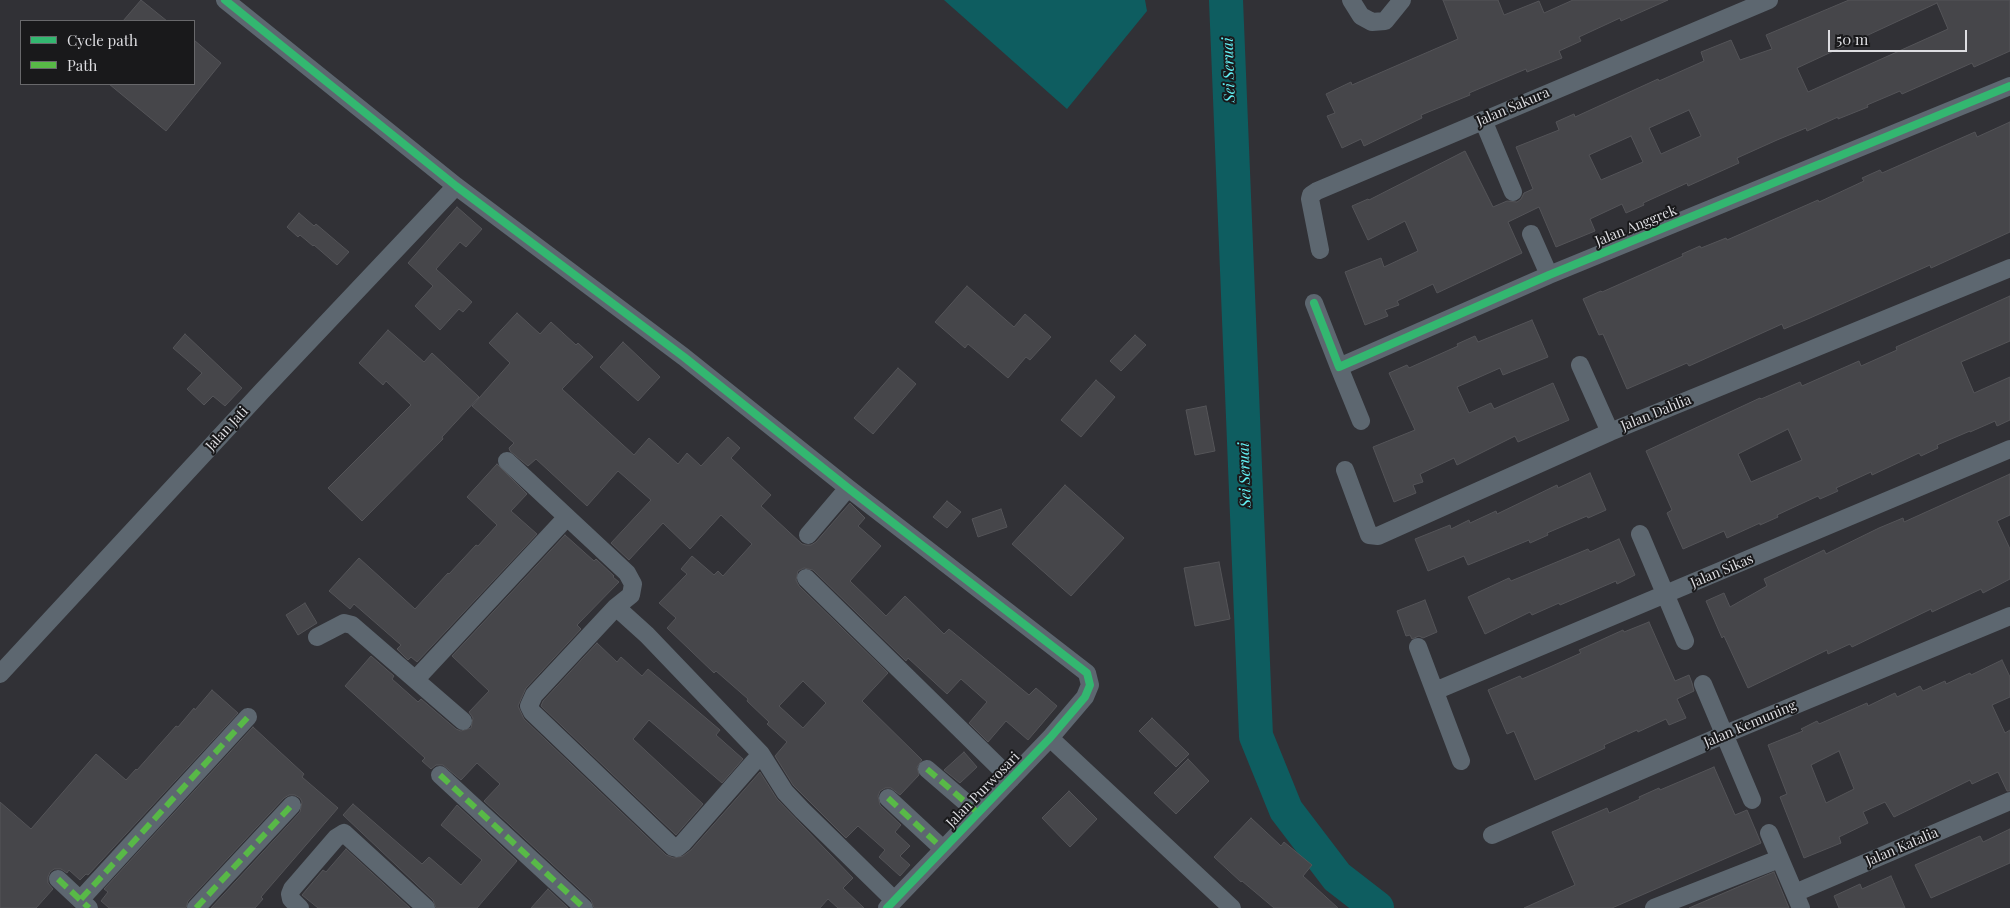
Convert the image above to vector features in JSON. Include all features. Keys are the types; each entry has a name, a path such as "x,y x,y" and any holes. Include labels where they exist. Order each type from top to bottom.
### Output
{"street":[{"path":"225,0 456,186 684,357 848,488 808,534"},
{"path":"1351,0 1361,16 1372,22 1384,22 1402,0"},
{"name":"Jalan Sakura","path":"1320,250 1310,199 1311,195 1483,120 1769,0"},
{"name":"Jalan Anggrek","path":"1339,367 1549,275 2010,86"},
{"path":"1483,120 1513,192"},
{"name":"Jalan Jati","path":"0,674 263,390 456,186"},
{"path":"1531,234 1549,275"},
{"name":"Jalan Dahlia","path":"1344,470 1369,535 1374,536 1610,432 2010,268"},
{"path":"1314,303 1361,421"},
{"path":"1580,365 1610,432"},
{"name":"Jalan Sikas","path":"1435,691 2010,449"},
{"path":"507,461 627,573 633,584 631,595 616,607 534,695 529,706 532,712 673,848 678,848 683,843 761,754"},
{"name":"Jalan Purwosari","path":"848,488 1082,669 1086,673 1090,685 1085,697 1050,738 890,904"},
{"path":"416,679 567,517"},
{"path":"1640,534 1667,594 1685,641"},
{"path":"806,578 1011,779"},
{"path":"616,607 647,635 761,754 785,792 890,904"},
{"name":"Jalan Kemuning","path":"1492,835 1723,735 2010,616"},
{"path":"318,637 344,623 352,625 463,721"},
{"path":"1418,647 1461,761"},
{"path":"1703,684 1752,800"},
{"path":"58,879 85,904 248,717"},
{"path":"1050,738 1232,908"},
{"path":"928,769 978,813"},
{"path":"440,775 584,908"},
{"path":"888,798 943,849"},
{"name":"Jalan Katalia","path":"1798,901 2010,801"},
{"path":"196,908 292,805"},
{"path":"300,908 291,898 292,889 336,838 344,833 426,908"},
{"path":"1768,833 1798,901"},
{"path":"1654,908 1779,859"}],"water":[{"path":"944,0 1145,0 1147,11 1067,109"}],"building":[{"path":"141,0 166,20 124,20"},
{"path":"1443,0 1498,0 1504,15 1539,1 1544,13 1573,0 1668,0 1621,21 1620,18 1579,37 1581,41 1559,51 1562,58 1527,72 1526,69 1469,93 1470,95 1421,115 1422,118 1364,146 1361,139 1342,148 1327,116 1335,113 1326,94 1351,82 1352,85 1458,39"},
{"path":"1849,0 2010,0 2010,51 1974,67 1972,63 1902,94 1900,91 1838,119 1838,117 1807,131 1806,128 1777,140 1737,158 1739,163 1688,186 1687,183 1626,213 1622,204 1590,219 1595,231 1556,247 1539,207 1508,222 1522,253 1437,293 1433,284 1397,301 1399,305 1385,310 1388,316 1365,325 1345,272 1381,258 1384,267 1418,251 1405,221 1368,240 1352,206 1369,200 1465,151 1493,207 1507,201 1517,202 1524,193 1533,189 1516,147 1559,130 1556,122 1574,114 1575,117 1658,79 1659,81 1704,61 1701,52 1731,40 1740,60 1772,49 1766,35","holes":["1937,3 1948,29 1808,92 1797,68","1689,110 1701,136 1661,154 1649,128","1631,136 1643,162 1601,180 1589,155"]},
{"path":"195,41 221,63 166,131 110,85 195,85"},
{"path":"2010,122 2010,232 1931,268 1930,265 1784,329 1782,324 1689,366 1687,363 1627,389 1603,334 1599,335 1583,299 1683,256 1682,254 1700,246 1701,248 1726,238 1727,240 1818,200 1819,202 1864,181 1862,178 1880,170 1882,173 1975,132 1977,137"},
{"path":"457,207 482,229 466,247 460,242 436,269 472,302 463,312 459,309 440,330 415,306 433,286 408,263"},
{"path":"299,213 314,226 316,224 349,252 337,265 314,245 300,235 298,237 287,227"},
{"path":"967,286 1014,327 1025,314 1051,337 1030,360 1026,357 1008,378 968,344 965,348 935,322"},
{"path":"2010,296 2010,341 1961,362 1974,393 2010,377 2010,420 1997,426 1995,421 1937,445 1938,448 1921,456 1919,453 1872,475 1871,472 1836,488 1838,491 1820,499 1818,496 1760,525 1760,523 1727,538 1724,531 1683,549 1667,513 1672,510 1646,451 1760,398 1800,382 1802,386 1859,361 1861,366 1897,350 1896,347","holes":["1788,429 1802,460 1751,482 1738,454"]},
{"path":"517,313 540,334 551,322 576,345 578,343 593,357 562,389 634,455 649,438 678,464 687,453 701,466 728,437 740,448 731,458 771,495 761,506 802,544 811,545 816,542 850,503 865,518 858,526 881,546 850,581 886,616 905,596 944,634 949,629 1029,695 1036,688 1057,706 1028,740 1006,721 988,742 969,723 987,702 961,679 947,694 908,658 906,661 813,570 804,568 798,571 796,580 799,586 888,673 862,701 922,760 917,767 919,775 900,795 891,788 885,788 880,791 878,796 880,805 901,825 895,832 910,846 900,856 910,865 900,876 879,857 885,850 858,826 846,838 793,785 775,756 787,742 767,724 769,722 747,701 748,699 716,671 714,673 667,628 676,618 659,603 687,574 681,569 692,556 714,575 718,571 723,576 752,544 721,515 690,549 663,523 629,560 611,543 651,500 618,471 587,506 536,459 528,466 510,451 509,448 514,443 472,406 510,363 489,343","holes":["803,681 826,703 803,728 779,706"]},
{"path":"1532,320 1548,357 1503,375 1500,368 1457,387 1469,413 1491,403 1494,409 1553,383 1569,420 1518,442 1515,436 1457,465 1454,458 1420,474 1423,482 1413,485 1416,493 1394,502 1373,447 1415,430 1389,373 1407,365 1409,368 1458,346 1457,344 1475,336 1478,342"},
{"path":"388,330 424,362 432,353 479,397 442,437 443,439 362,521 328,488 411,405 386,381 383,385 359,363"},
{"path":"185,334 242,388 225,406 213,396 204,405 187,389 202,373 173,348"},
{"path":"1135,335 1146,345 1121,371 1110,361"},
{"path":"623,342 660,377 638,401 600,367"},
{"path":"898,368 916,384 873,434 854,418"},
{"path":"1096,380 1115,397 1081,437 1061,420"},
{"path":"1206,406 1215,451 1195,455 1186,410"},
{"path":"497,464 527,494 511,511 537,534 417,662 411,657 408,660 397,649 401,645 354,604 350,609 329,591 359,558 415,609 448,573 476,545 478,546 497,525 467,497"},
{"path":"1590,473 1606,510 1547,533 1548,535 1530,543 1529,540 1468,565 1464,556 1428,571 1415,539 1450,525 1451,529 1469,520 1470,523 1496,511 1497,514 1557,485 1558,488"},
{"path":"2010,474 2010,515 1997,521 2010,549 2010,579 1983,593 1981,589 1932,612 1931,609 1852,647 1850,644 1828,654 1827,650 1748,688 1724,636 1722,638 1706,601 1724,593 1730,607 1767,586 1764,579 1824,550 1826,554 1879,528 1903,518 1904,522"},
{"path":"1065,485 1124,538 1071,596 1012,544"},
{"path":"947,501 961,512 947,528 933,517"},
{"path":"1001,509 1007,527 978,537 972,519"},
{"path":"565,535 594,561 596,559 619,582 577,625 581,629 526,688 518,706 524,719 666,855 674,858 683,856 691,850 760,772 777,799 853,878 843,888 864,908 838,908 828,899 820,908 594,908 591,900 484,801 500,784 477,763 461,780 443,765 436,765 431,769 422,761 425,758 345,686 371,656 394,676 392,679 418,702 421,699 456,729 461,731 471,728 473,718 469,712 489,691 452,656"},
{"path":"1619,539 1635,575 1617,584 1616,581 1532,615 1530,612 1485,634 1468,597 1509,578 1511,581 1588,549 1590,552"},
{"path":"1219,562 1230,619 1195,626 1184,568"},
{"path":"1425,600 1437,632 1423,638 1419,636 1412,639 1410,635 1406,636 1397,611"},
{"path":"305,603 317,623 298,635 286,615"},
{"path":"1649,622 1675,681 1689,675 1694,691 1677,699 1686,718 1669,725 1666,719 1638,732 1637,730 1604,745 1605,748 1535,780 1514,731 1507,734 1488,690 1520,676 1522,679 1581,653 1579,650 1623,630 1624,632"},
{"path":"597,643 617,662 621,657 642,676 648,669 720,730 716,735 743,759 722,783 649,720 633,739 703,804 676,835 541,706 543,701"},
{"path":"2002,660 2010,677 2010,697 1992,705 2005,733 2010,730 2010,791 2007,791 1998,772 1972,784 1970,780 1894,817 1885,802 1863,812 1868,823 1839,837 1841,843 1804,858 1780,797 1787,794 1768,745 1803,731 1801,729 1817,721 1819,724 1867,703 1868,706 1895,693 1897,697 1920,686 1923,691 1945,681 1946,684 1970,673 1971,675","holes":["1839,751 1854,789 1826,803 1811,765"]},
{"path":"212,690 238,713 88,875 86,874 80,880 69,870 67,873 61,869 54,869 48,877 48,883 53,889 36,908 0,908 0,802 31,829 96,754 126,780 176,726 178,727 194,708 195,710"},
{"path":"1152,718 1189,754 1176,767 1139,731"},
{"path":"253,727 304,774 302,777 338,808 261,897 263,899 255,908 211,908 300,812 302,802 295,795 289,795 284,798 188,901 186,908 109,908 101,901 108,892 104,889"},
{"path":"964,752 977,767 960,783 944,770"},
{"path":"1188,759 1209,781 1176,814 1154,793"},
{"path":"1714,767 1735,815 1747,810 1761,843 1612,908 1524,908 1575,885 1552,832 1607,808 1609,813 1659,788 1660,790"},
{"path":"1069,791 1097,819 1070,847 1042,818"},
{"path":"353,804 422,864 429,857 461,885 482,860 441,825 457,805 517,861 477,908 436,908 433,900 343,815"},
{"path":"1251,818 1281,846 1284,842 1312,865 1303,876 1338,908 1274,908 1241,882 1214,857"},
{"path":"2010,829 2010,863 1931,898 1915,865 1980,836 1983,842"},
{"path":"346,849 410,908 318,908 302,895 323,870 326,872"},
{"path":"1774,872 1789,908 1689,908 1738,887"},
{"path":"1891,876 1905,908 1839,908 1834,896 1860,884 1862,889"},
{"path":"548,889 568,908 531,908"}],"waterway":[{"name":"Sei Seruai","path":"1226,0 1256,736 1286,810 1337,877 1377,908"}],"marked path":[{"path":"81,899 248,717"},
{"path":"927,769 978,813"},
{"path":"440,775 584,908"},
{"path":"888,798 943,849"},
{"path":"196,908 292,805"},
{"path":"58,879 89,908"}],"cycle path":[{"path":"225,0 456,186 684,357 848,488 1087,673 1090,685 1085,697 1050,738 887,908"},
{"path":"1314,303 1339,367 1549,275 2010,86"}]}
